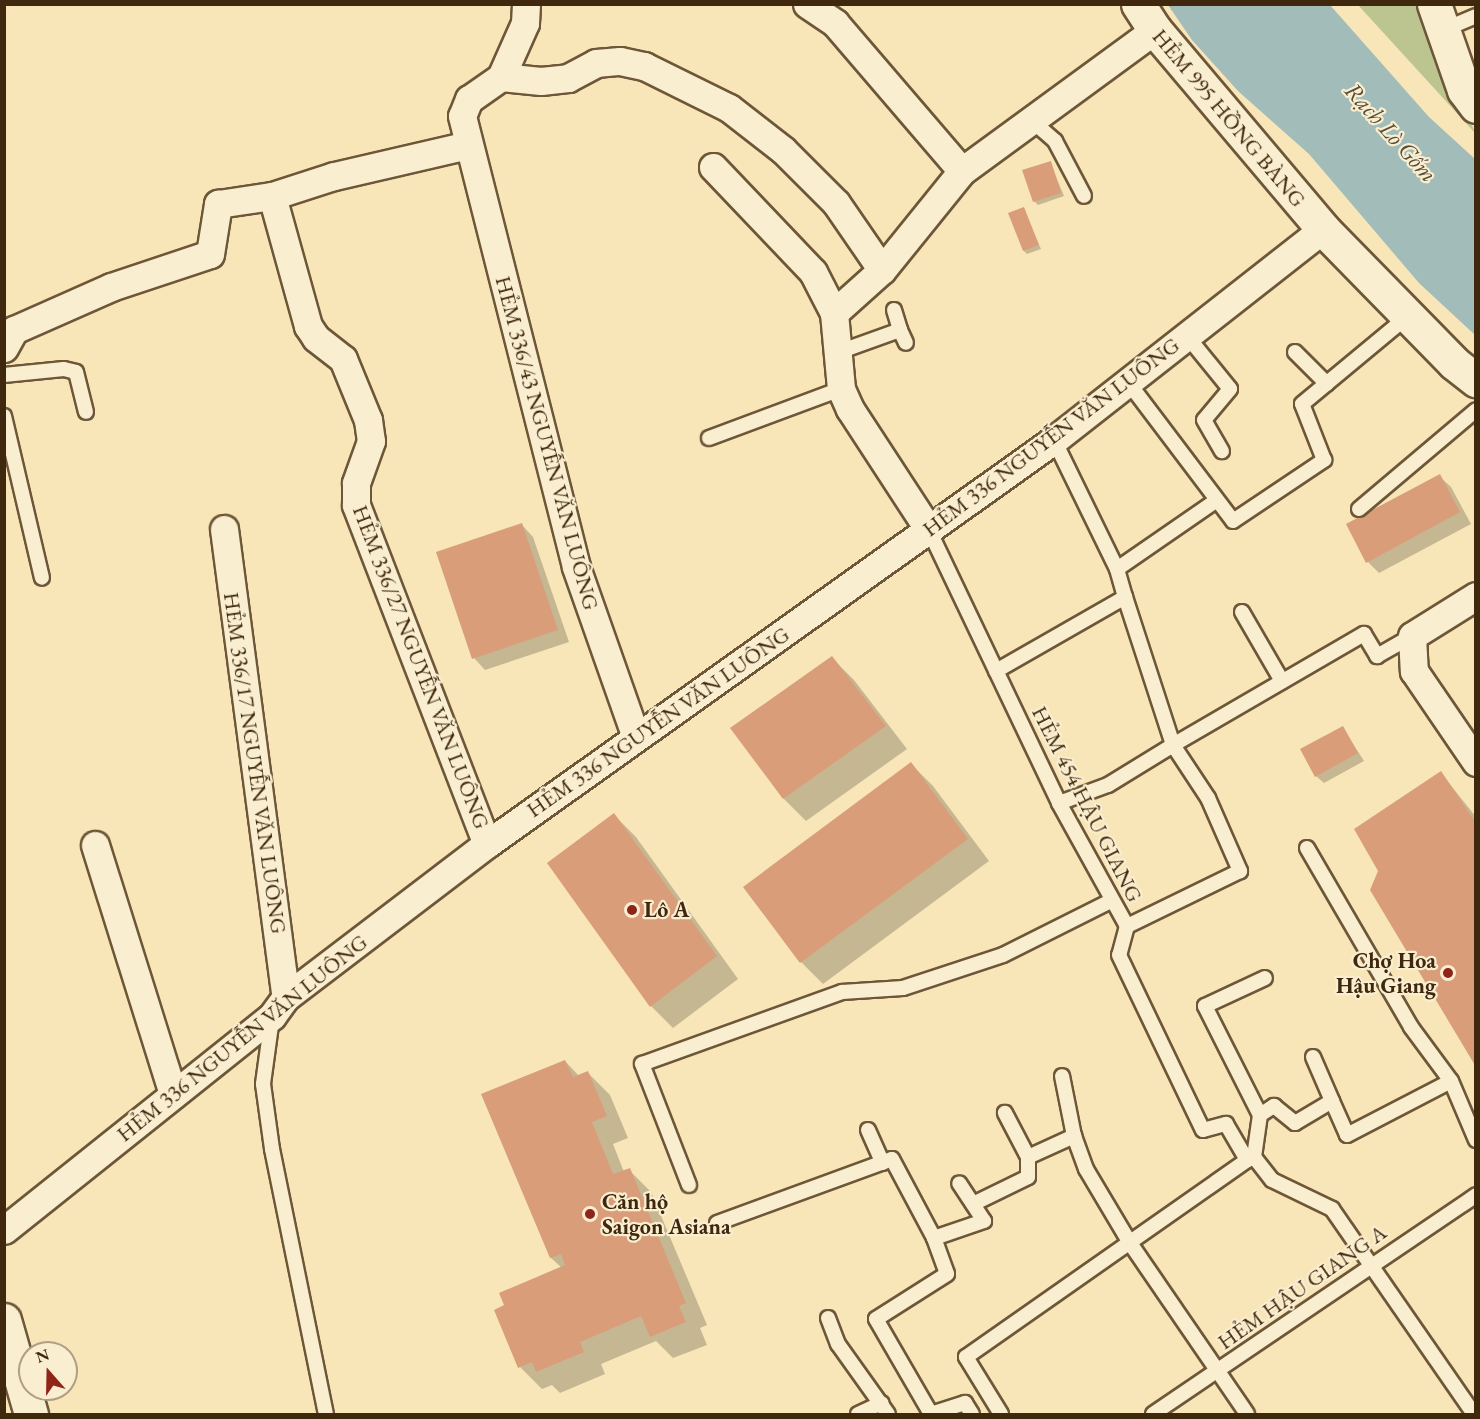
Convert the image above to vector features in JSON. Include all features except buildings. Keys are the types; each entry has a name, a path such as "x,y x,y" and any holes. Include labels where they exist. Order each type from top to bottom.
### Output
{"street":[{"path":"526,4 525,23 501,77 541,81 568,78 596,63 620,61 644,66 729,108 783,150 836,203 882,270"},
{"path":"807,4 835,23 962,171"},
{"path":"834,313 882,270 962,171 1031,120 1146,17"},
{"name":"HẺM 995 HỒNG BÀNG","path":"1146,17 1323,229 1408,316 1476,380"},
{"path":"1438,17 1464,90 1476,106"},
{"name":"HẺM 336/43 NGUYỄN VĂN LUÔNG","path":"501,77 469,99 462,116 468,146 576,567 636,738"},
{"path":"4,348 14,330 111,287 210,254 218,204 272,196 334,176 468,146"},
{"path":"713,167 813,272 834,313 841,388 850,409 929,530"},
{"name":"HẺM 336/27 NGUYỄN VĂN LUÔNG","path":"272,196 308,326 316,338 343,358 368,420 371,441 356,483 357,505 487,844"},
{"name":"HẺM 336 NGUYỄN VĂN LUÔNG","path":"4,1230 279,1006 487,844 1054,440 1323,229"},
{"name":"HẺM 336/17 NGUYỄN VĂN LUÔNG","path":"224,530 279,1006"},
{"path":"1476,596 1412,636 1414,671 1476,762"},
{"path":"95,845 173,1094"},
{"path":"4,1320 31,1414"}],"lane":[{"path":"1438,17 1476,16"},
{"path":"1031,120 1055,141 1084,196"},
{"path":"894,310 906,343"},
{"path":"1128,382 1233,521 1324,460 1302,404 1408,316"},
{"path":"836,353 900,330"},
{"path":"1187,336 1230,389 1204,420 1222,451"},
{"path":"1295,352 1327,384"},
{"path":"4,375 64,369 76,372 86,412"},
{"path":"709,438 841,388"},
{"path":"1359,509 1476,410"},
{"path":"4,416 42,578"},
{"path":"1054,440 1117,569 1173,745 1208,798 1240,871 1127,926"},
{"path":"1117,569 1217,500"},
{"name":"HẺM 454 HẬU GIANG","path":"929,530 1059,803 1127,926 1119,955 1203,1130 1226,1124 1250,1158 1272,1180 1332,1209 1474,1414"},
{"path":"996,671 1125,597"},
{"path":"1242,612 1282,681"},
{"path":"1059,803 1108,785 1364,634 1377,656 1412,636"},
{"path":"1307,848 1411,1027 1451,1081 1476,1140"},
{"path":"689,1185 642,1064 842,992 903,988 1003,955 1112,901"},
{"path":"1000,1414 966,1357 1250,1158 1260,1115 1205,1006 1265,978"},
{"path":"279,1006 263,1084 272,1149 326,1414"},
{"path":"1313,1057 1347,1135 1451,1081"},
{"path":"1062,1076 1074,1136 1086,1169 1130,1244 1247,1414"},
{"path":"1260,1115 1274,1106 1295,1123 1332,1101"},
{"path":"973,1204 1028,1177 1028,1157 1005,1113"},
{"path":"868,1130 883,1163"},
{"path":"1028,1157 1074,1136"},
{"path":"717,1223 892,1159 934,1238 947,1274 876,1319 931,1414 965,1403 972,1414"},
{"path":"934,1238 984,1221 959,1183"},
{"name":"HẺM HẬU GIANG A","path":"1154,1414 1476,1195"},
{"path":"828,1318 838,1344 885,1409 858,1414"}],"green space":[{"path":"1358,5 1425,5 1475,133"}],"water":[{"name":"Rạch Lò Gốm","path":"1168,5 1330,5 1429,117 1475,159 1475,335 1419,283 1309,154 1238,91 1192,40"}],"place":[{"name":"Lô A","path":"632,910"},
{"name":"Chợ Hoa Hậu Giang","path":"1448,973"},
{"name":"Căn hộ Saigon Asiana","path":"590,1214"}]}
